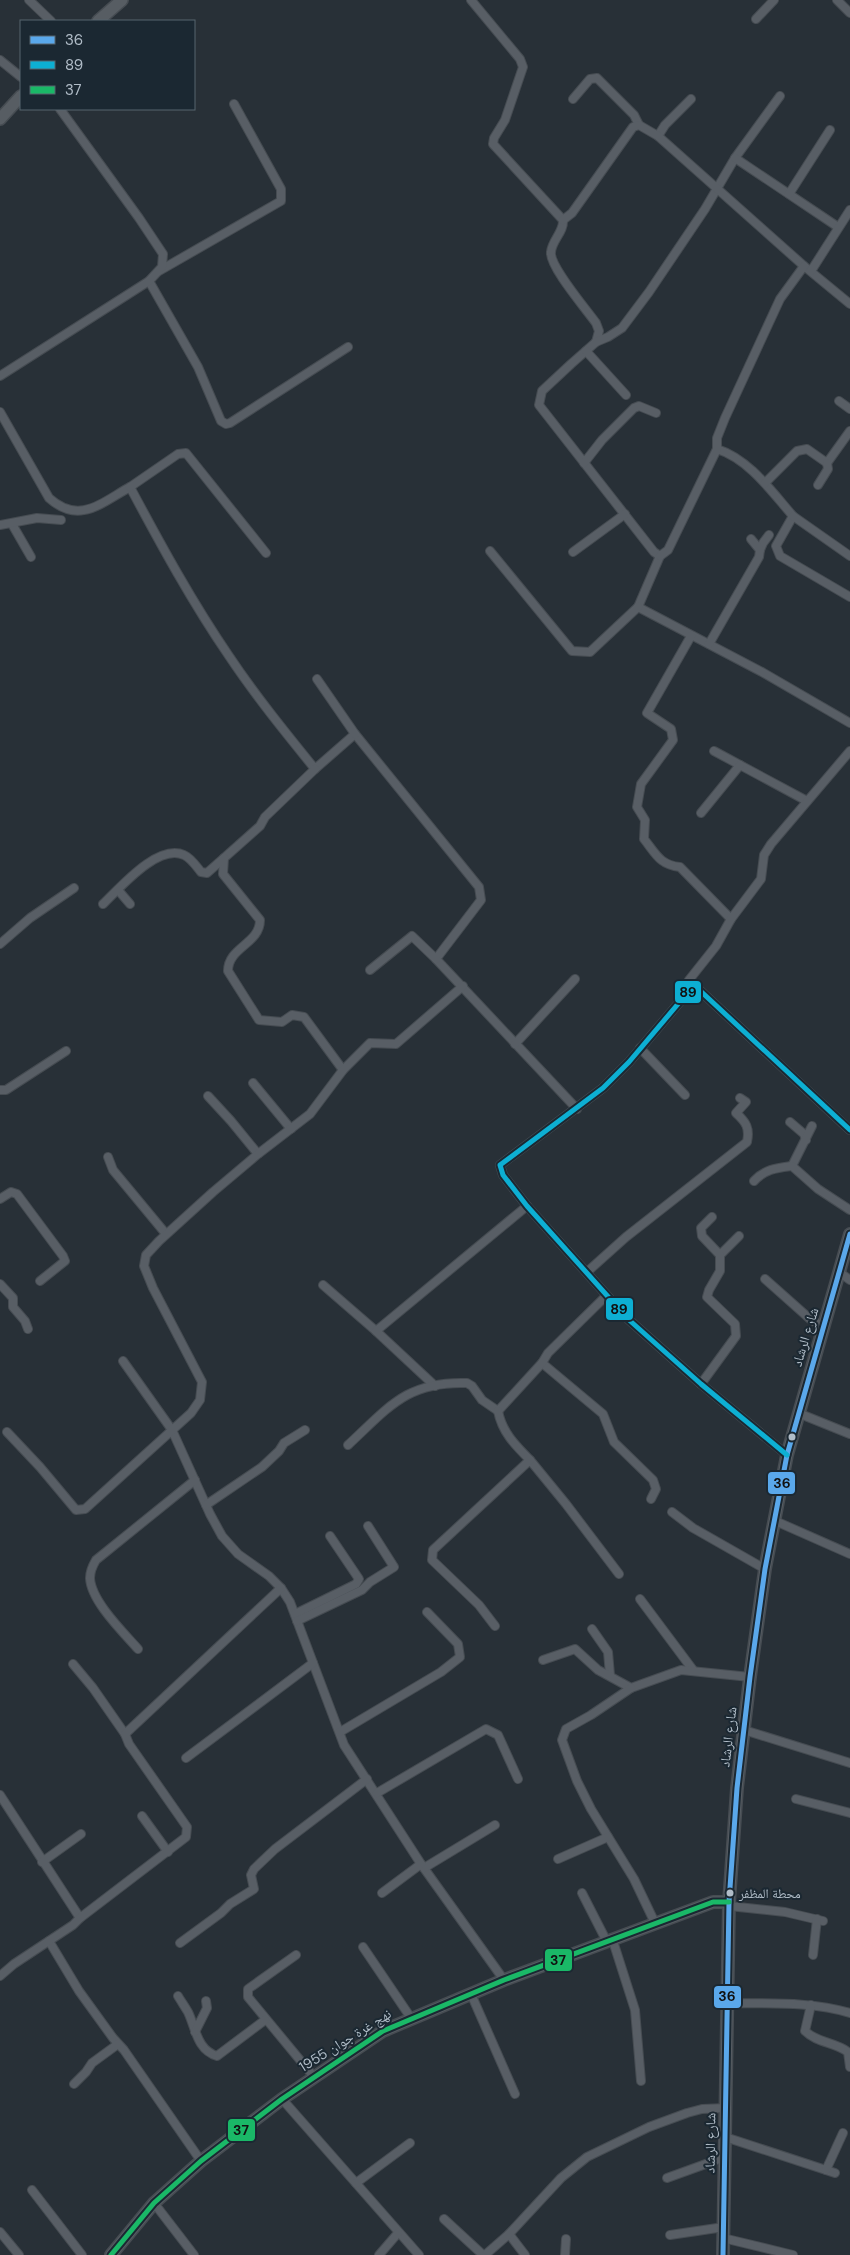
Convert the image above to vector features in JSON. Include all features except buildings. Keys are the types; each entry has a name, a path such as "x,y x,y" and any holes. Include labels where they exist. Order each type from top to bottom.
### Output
{"street":[{"path":"29,0 50,20"},
{"path":"99,20 122,0"},
{"path":"471,0 520,59 523,66 506,120 494,138 494,144 562,220 563,226 551,251 551,259 596,323 599,331 596,342"},
{"path":"756,19 774,0"},
{"path":"837,0 850,13"},
{"path":"0,60 20,76"},
{"path":"573,99 590,78 597,78 634,115 639,125 658,136 807,269 850,304"},
{"path":"660,556 654,552 539,405 542,391 596,342 622,328 650,292 735,158 780,96"},
{"path":"0,119 20,97"},
{"path":"658,136 691,99"},
{"path":"0,376 149,281 159,271 281,201 280,190 234,104"},
{"path":"61,110 163,254 164,262 159,271"},
{"path":"562,220 572,213 632,127 639,125"},
{"path":"789,194 830,130"},
{"path":"735,158 838,226"},
{"path":"490,552 572,651 590,652 638,607 660,556 668,550 717,449 717,438 725,418 780,299 807,269 850,210"},
{"path":"149,281 198,367 221,421 226,424 348,347"},
{"path":"586,351 626,395"},
{"path":"839,401 850,409"},
{"path":"584,463 602,440 634,408 639,406 656,413"},
{"path":"0,412 50,498 60,507 72,512 87,510 130,487 178,454 186,453 266,554"},
{"path":"818,485 828,469 827,463 850,431"},
{"path":"717,449 729,453 765,483 793,516 850,556"},
{"path":"765,483 798,451 806,449 827,463"},
{"path":"130,487 176,573 228,655 258,697 315,769"},
{"path":"573,552 625,514"},
{"path":"793,516 776,546 780,556 850,597"},
{"path":"0,525 37,518 61,520"},
{"path":"12,524 31,557"},
{"path":"709,644 759,557 763,543 770,535"},
{"path":"751,539 760,550"},
{"path":"638,607 850,722"},
{"path":"691,636 647,713 670,730 673,740 641,784 637,807 645,820 644,839 661,860 668,865 680,867 732,919"},
{"path":"317,680 355,734 479,887 482,900 436,959"},
{"path":"103,904 134,873 164,855 182,854 189,858 201,872 207,873 260,826 265,817 355,734"},
{"path":"714,751 807,801"},
{"path":"850,751 767,850 764,855 761,878 732,919 716,946 689,980 850,1130"},
{"path":"701,813 740,765"},
{"path":"224,858 223,874 260,920 257,934 232,956 228,963 228,971 233,980 259,1020 282,1022 292,1015 304,1017 343,1070"},
{"path":"0,944 30,918 74,888"},
{"path":"118,890 130,904"},
{"path":"370,970 412,936 463,986 515,1044 578,1109"},
{"path":"515,1044 575,979"},
{"path":"694,985 603,1088 578,1109 500,1165 503,1175 527,1206 628,1319 701,1384 787,1455"},
{"path":"7,1432 40,1467 76,1510 80,1511 85,1509 172,1430 200,1400 202,1382 153,1288 144,1266 146,1255 166,1234 258,1154 310,1114 343,1070 370,1043 396,1044 463,986"},
{"path":"640,1048 685,1095"},
{"path":"0,1090 6,1090 66,1051"},
{"path":"253,1083 290,1129"},
{"path":"208,1096 232,1121 258,1154"},
{"path":"587,1272 626,1237 738,1151 747,1142 749,1133 746,1122 736,1113 746,1102 740,1098"},
{"path":"790,1122 804,1134 806,1140"},
{"path":"792,1166 812,1126"},
{"path":"108,1157 113,1170 166,1234"},
{"path":"754,1181 761,1173 771,1169 792,1166 818,1189 850,1210"},
{"path":"0,1199 11,1192 16,1194 63,1256 65,1261 40,1281"},
{"path":"376,1331 527,1206"},
{"path":"701,1384 736,1336 735,1324 707,1297 720,1270 720,1255 702,1236 701,1228 712,1218"},
{"name":"شارع الرشاد","path":"723,2255 729,1904 737,1788 750,1677 773,1520 787,1455 850,1234"},
{"path":"720,1255 739,1236"},
{"path":"839,1272 850,1280"},
{"path":"765,1279 810,1319 824,1327"},
{"path":"0,1284 13,1298 13,1308 25,1321 28,1329"},
{"path":"323,1285 435,1386"},
{"path":"498,1411 542,1363 548,1353 606,1296"},
{"path":"122,1361 172,1430 222,1536 238,1554 269,1576 281,1588 296,1618 344,1745 423,1866 504,1980"},
{"path":"542,1363 603,1414 614,1442 653,1480 656,1489 652,1499"},
{"path":"348,1445 399,1399 420,1388 467,1383 472,1386 482,1400 498,1411 506,1434 566,1504 619,1574"},
{"path":"798,1413 850,1434"},
{"path":"206,1505 262,1467 279,1451 284,1442 304,1430"},
{"path":"495,1626 479,1605 432,1560 433,1550 530,1460"},
{"path":"138,1649 109,1616 94,1592 90,1576 92,1569 96,1560 195,1480"},
{"path":"672,1512 693,1528 765,1570"},
{"path":"773,1520 850,1554"},
{"path":"296,1618 362,1590 370,1582 394,1567 368,1526"},
{"path":"296,1618 356,1584 359,1579 330,1536"},
{"path":"125,1734 281,1588"},
{"path":"640,1599 694,1670"},
{"path":"340,1732 441,1672 460,1657 458,1644 427,1612"},
{"path":"592,1629 608,1652 610,1675"},
{"path":"543,1660 575,1649 598,1670 631,1688"},
{"path":"186,1758 313,1663"},
{"path":"0,1976 14,1964 73,1925 186,1838 187,1827 129,1744 125,1734 93,1688 73,1664"},
{"path":"655,1923 634,1879 577,1781 562,1740 566,1729 631,1688 670,1673 694,1670 750,1677"},
{"path":"377,1793 486,1729 498,1735 518,1779"},
{"path":"744,1730 850,1763"},
{"path":"180,1943 221,1914 230,1904 254,1889 252,1875 254,1869 275,1849 367,1780"},
{"path":"0,1795 80,1918"},
{"path":"796,1799 850,1813"},
{"path":"142,1816 168,1852"},
{"path":"382,1893 423,1866 495,1825"},
{"path":"42,1862 81,1834"},
{"path":"558,1859 608,1837"},
{"path":"582,1892 609,1939 635,2010 641,2081"},
{"name":"نهج غرة جوان 1955","path":"111,2255 154,2203 201,2161 282,2099 383,2030 609,1939 713,1902 729,1904"},
{"path":"729,1904 785,1912 820,1920 813,1955"},
{"path":"49,1941 79,1991 201,2161"},
{"path":"363,1947 411,2018"},
{"path":"296,1955 248,1989 248,1996 265,2020 314,2077"},
{"path":"471,1994 515,2094"},
{"path":"178,1996 188,2013 201,2045 209,2054 217,2056 265,2020"},
{"path":"195,2032 207,2008 206,2001"},
{"path":"726,2003 811,2005 850,2013"},
{"path":"811,2005 805,2031 811,2038 841,2046 848,2052 850,2067"},
{"path":"74,2084 92,2063 118,2044"},
{"path":"282,2099 419,2255"},
{"path":"444,2219 484,2255 509,2234 561,2178 587,2157 649,2127 687,2113 702,2109 726,2108"},
{"path":"826,2170 843,2133"},
{"path":"725,2138 835,2173"},
{"path":"356,2183 410,2142"},
{"path":"667,2178 725,2157"},
{"path":"32,2190 82,2255"},
{"path":"154,2203 194,2255"},
{"path":"0,2232 19,2255"},
{"path":"379,2255 398,2232"},
{"path":"670,2235 724,2232 793,2255"},
{"path":"509,2234 524,2255"},
{"path":"565,2255 566,2239"}],"transit line":[{"name":"89","path":"787,1455 701,1384 628,1319 527,1206 503,1175 500,1165 603,1088 629,1062 694,985 850,1130"},
{"name":"36","path":"723,2255 729,1902 737,1788 750,1677 765,1569 787,1455 850,1234"},
{"name":"37","path":"111,2255 154,2203 201,2161 282,2099 383,2031 504,1980 713,1902 729,1902"}],"place":[{"name":"محطة المظفر","path":"730,1893"}]}
